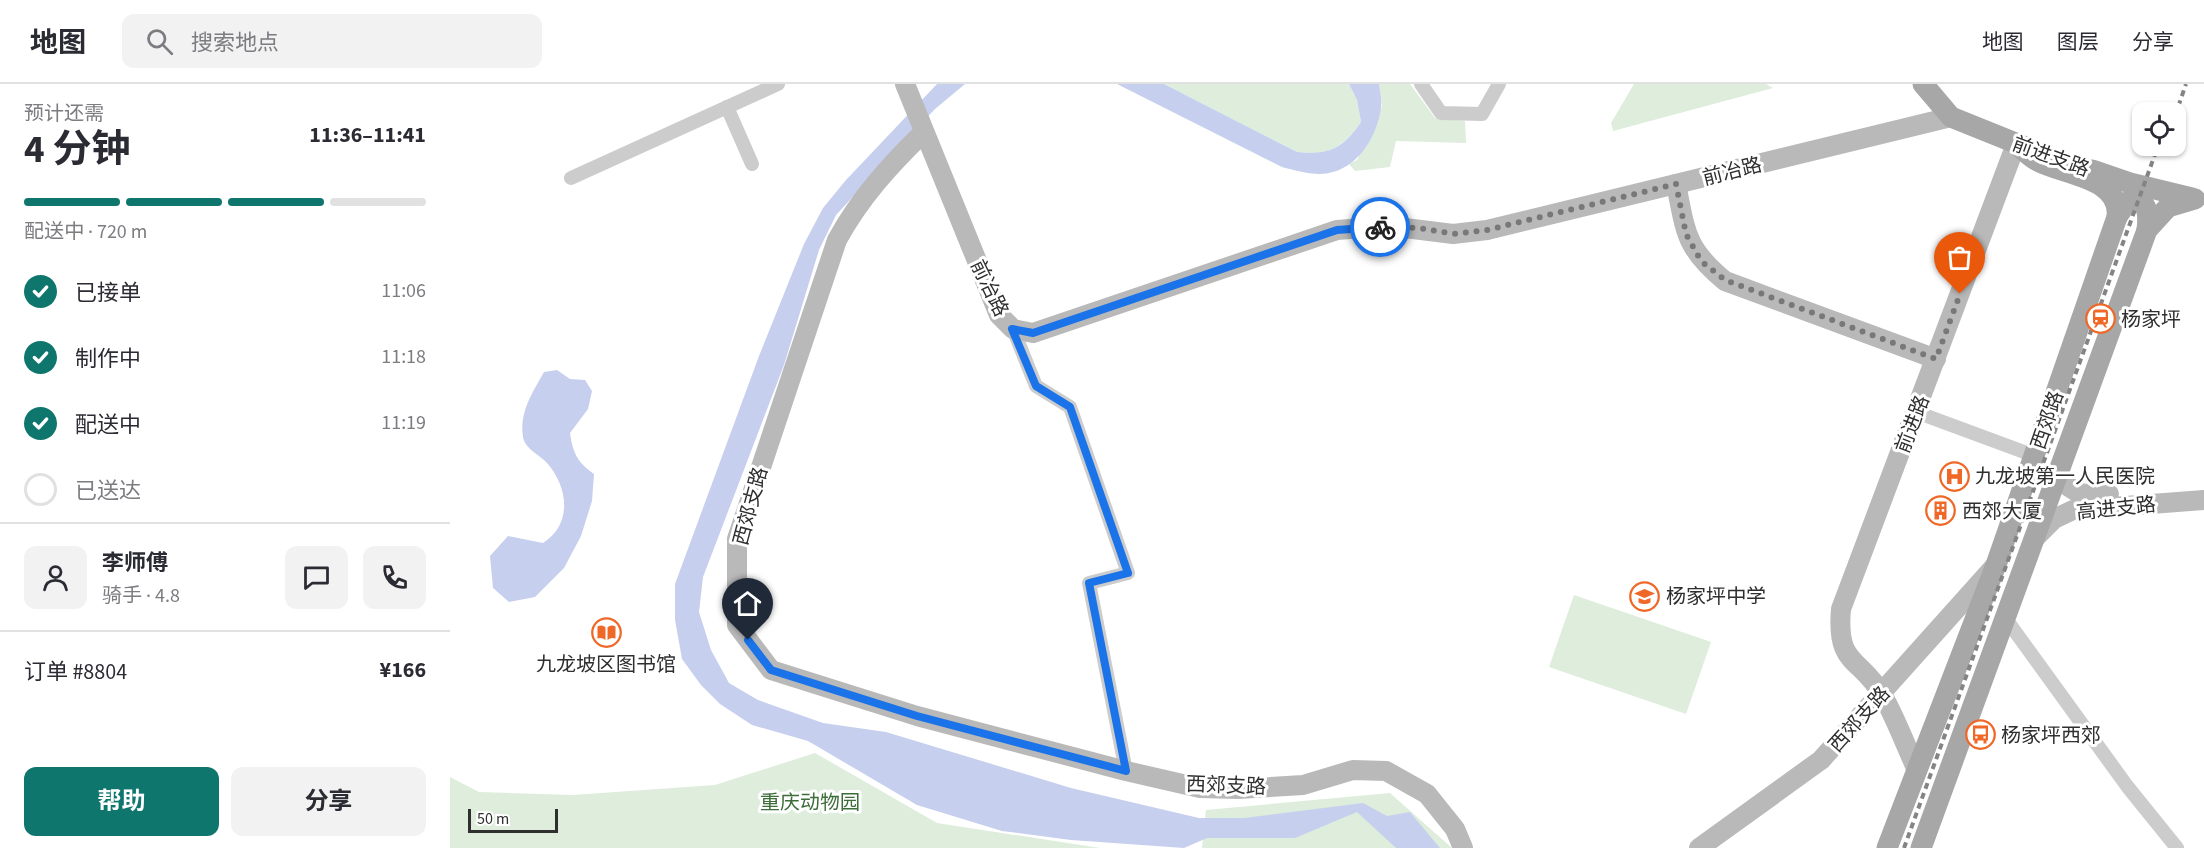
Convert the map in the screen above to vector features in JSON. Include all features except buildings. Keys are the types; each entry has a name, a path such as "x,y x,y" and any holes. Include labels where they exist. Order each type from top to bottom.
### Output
{"main road":[{"name":"前进支路","path":"1923,84 1951,117 2016,144 2130,183 2199,199"},
{"path":"2016,144 2035,160 2102,186 2115,201 2117,218"},
{"name":"西郊路","path":"1921,848 2059,476 2147,230 2168,207 2199,199"},
{"path":"2117,218 2127,202 2136,200 2143,203 2148,210 2147,230"},
{"name":"西郊路","path":"1887,848 1996,564 2117,218"}],"street":[{"path":"571,178 778,84"},
{"name":"前冶路","path":"905,84 999,315 1012,329 1033,333 1337,230 1389,226 1454,234 1487,230 1951,117"},
{"path":"1421,84 1441,113 1482,114 1499,84"},
{"path":"727,107 752,164"},
{"name":"西郊支路","path":"923,133 885,170 855,207 837,240 737,539 737,625 771,670 917,716 1200,788 1238,789 1304,785 1353,770 1386,771 1427,794 1455,829 1463,848"},
{"name":"前进路","path":"1916,768 1882,694 1847,656 1839,634 1841,609 2016,144"},
{"path":"1676,184 1686,234 1701,261 1725,280 1936,359"},
{"path":"1012,329 1036,386 1070,407 1128,573 1089,583 1126,771"},
{"path":"1916,412 2035,456"},
{"name":"高进支路","path":"2059,476 2066,486 2089,496 2204,491"},
{"name":"高进支路","path":"2036,537 2054,519 2073,510 2204,491"},
{"name":"西郊支路","path":"1699,848 1821,760 1996,564"},
{"path":"2006,619 2127,786 2177,848"}],"green space":[{"path":"1164,84 1349,84 1357,100 1361,122 1341,144 1334,148 1318,152 1297,152"},
{"path":"1379,84 1410,84 1435,118 1465,121 1466,143 1396,141 1390,167 1355,171 1349,164 1357,160 1382,106"},
{"path":"1634,84 1766,84 1773,88 1613,131 1611,123"},
{"path":"1574,595 1711,642 1686,714 1549,667"},
{"name":"重庆动物园","path":"815,753 937,823 1100,848 450,848 450,777 479,792 573,795 715,785"},
{"path":"1390,793 1452,848 1202,848 1206,810"}],"water":[{"path":"937,84 965,84 935,109 836,215 819,250 784,365 703,577 699,612 711,650 729,683 758,700 823,723 886,732 1071,788 1199,818 1244,818 1363,803 1387,816 1410,812 1440,848 1396,848 1357,812 1295,838 1207,838 1184,848 1071,840 1002,831 917,805 808,741 752,725 720,704 701,685 682,659 675,620 675,584 759,356 804,244 823,208 846,180"},
{"path":"1117,84 1164,84 1297,152 1308,153 1327,151 1341,144 1361,122 1357,100 1349,84 1379,84 1381,104 1372,138 1359,155 1343,168 1333,172 1314,174 1282,167"},
{"path":"557,370 570,379 585,380 592,391 588,409 570,433 577,456 594,474 592,501 581,536 564,568 535,597 509,602 493,588 490,556 508,536 543,543 559,526 563,516 563,495 560,484 547,463 524,441 522,428 531,395 544,372"}],"railway":[{"path":"2180,102 2186,84"},
{"path":"1904,848 2154,156"}],"way so far":[{"path":"1380,227 1419,228 1454,234 1487,230 1676,184 1686,234 1701,261 1725,280 1936,359 1960,294"}],"place":[{"name":"杨家坪","path":"2100,319"},
{"name":"九龙坡第一人民医院","path":"1954,476"},
{"name":"西郊大厦","path":"1941,511"},
{"name":"杨家坪中学","path":"1645,596"},
{"name":"九龙坡区图书馆","path":"606,633"},
{"name":"杨家坪西郊","path":"1980,735"}],"route":[{"path":"748,640 771,670 917,716 1126,771 1089,583 1128,573 1070,407 1036,386 1012,329 1033,333 1337,230 1380,227"}]}
